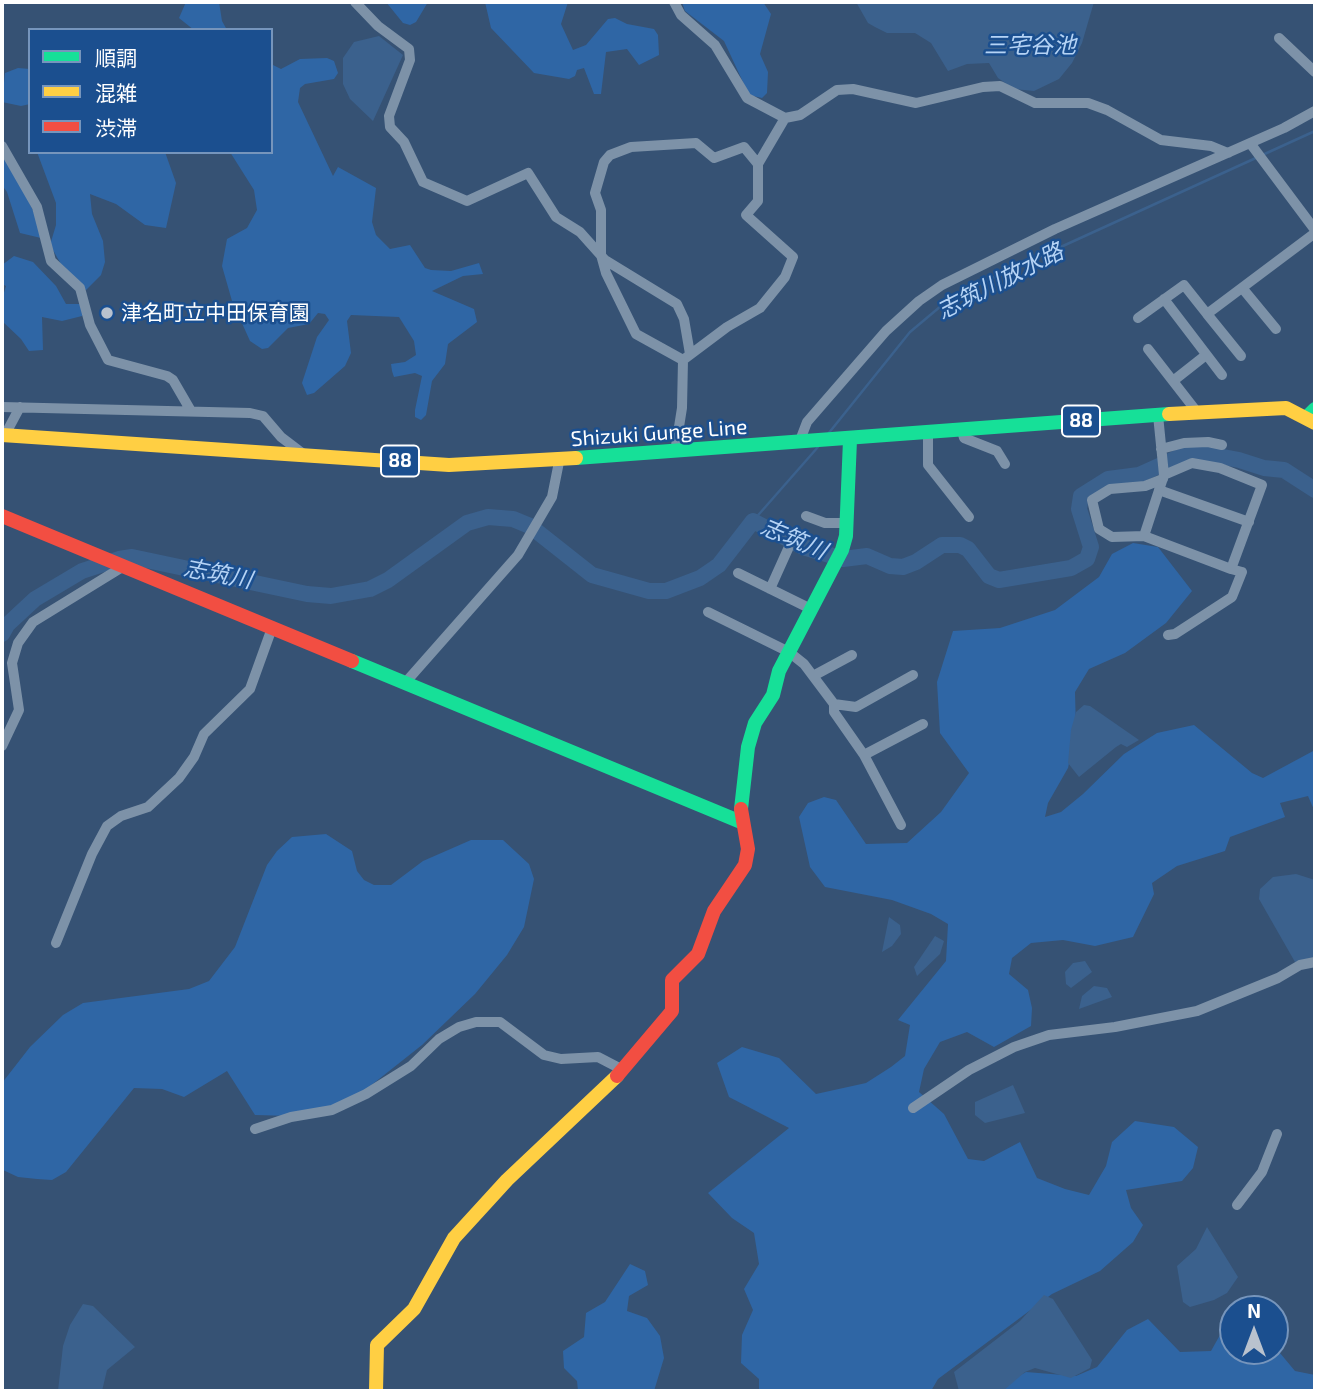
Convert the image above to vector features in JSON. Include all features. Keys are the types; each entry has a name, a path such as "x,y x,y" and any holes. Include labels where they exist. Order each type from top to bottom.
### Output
{"street":[{"path":"355,2 378,26 410,49 410,60 389,116 390,128 404,142 423,182 467,201 528,173 556,217 580,232 601,255 635,281 677,304 684,319 686,357 675,452"},
{"path":"674,2 681,15 715,45 747,98 785,118 800,115 837,90 853,89 916,103 1000,86 1035,103 1088,103 1161,141 1211,146 1228,153"},
{"path":"1279,38 1315,72"},
{"path":"799,443 807,422 892,325 929,293 1055,229 1228,153 1315,111"},
{"path":"686,357 760,308 785,276 793,257 746,215 758,201 758,164 785,118"},
{"path":"686,357 636,334 606,273 601,255 601,210 595,193 604,162 610,155 631,147 696,143 714,158 744,147 758,164"},
{"path":"1208,314 1315,231 1250,143"},
{"path":"2,146 37,207 51,261 80,288 90,325 108,360 167,376 173,380 191,411"},
{"path":"1138,318 1184,285 1241,356"},
{"path":"1243,289 1276,329"},
{"path":"1164,299 1222,374"},
{"path":"1149,349 1197,412"},
{"path":"1173,381 1206,355"},
{"path":"2,407 191,411 263,416 281,437 302,453"},
{"path":"3,435 20,407"},
{"name":"Shizuki Gunge Line","path":"3,435 302,453 449,465 559,462 1276,407 1313,416"},
{"path":"1144,536 1163,478 1158,415"},
{"path":"962,431 964,438 997,451 1005,464"},
{"path":"928,433 928,465 969,517"},
{"path":"376,1391 377,1345 414,1309 454,1238 507,1180 623,1070 672,1010 672,980 698,954 714,911 745,865 748,849 741,822 744,765 753,727 769,703 789,652 839,557 846,523 846,440"},
{"path":"1162,453 1184,443 1208,442 1222,445"},
{"path":"405,683 518,555 552,497 559,462"},
{"path":"1168,635 1175,634 1232,597 1242,572 1231,569 1144,536 1112,537 1102,532 1092,500 1110,489 1136,488 1192,463 1220,468 1262,485 1231,569"},
{"path":"1163,478 1249,522"},
{"path":"2,516 741,822"},
{"path":"806,516 825,523 846,523"},
{"path":"770,589 788,549"},
{"path":"2,746 19,710 12,663 18,643 33,622 123,566"},
{"path":"738,573 811,609"},
{"path":"708,612 789,652 813,676 834,704 834,712 864,755 901,825"},
{"path":"56,943 92,854 107,826 121,816 148,807 179,778 204,734 250,689 272,628"},
{"path":"813,676 852,655"},
{"path":"834,704 856,707 913,675"},
{"path":"864,755 923,724"},
{"path":"913,1108 969,1070 1014,1047 1049,1035 1115,1027 1197,1010 1278,978 1300,965 1315,962"},
{"path":"255,1129 291,1117 332,1110 366,1094 411,1066 439,1039 476,1021 500,1022 544,1055 561,1059 598,1057 623,1070"},
{"path":"1237,1205 1262,1172 1277,1134"}],"shaded area":[{"path":"186,2 219,2 226,28 192,28 179,18"},
{"path":"386,2 428,2 416,22 410,25 403,23"},
{"path":"485,2 568,2 561,24 573,50 586,45 608,19 615,18 627,24 654,29 658,35 659,55 639,65 627,49 606,52 601,94 594,94 584,68 577,70 575,76 569,79 534,73 491,28"},
{"path":"682,2 763,2 771,14 760,54 768,72 767,93 762,98 749,95 724,41 685,11"},
{"path":"327,58 334,61 338,73 334,79 305,84 300,88 298,102 333,176 338,167 376,188 372,222 376,235 390,249 410,245 425,268 451,271 479,263 483,274 463,276 432,291 474,309 477,322 448,344 445,364 432,381 426,415 421,420 415,417 415,410 422,376 415,373 394,377 392,371 391,364 405,362 416,355 414,341 399,317 351,315 347,321 351,353 345,366 314,393 307,395 302,383 317,337 329,320 325,314 318,313 309,324 288,328 268,348 262,349 250,341 232,301 222,266 227,239 247,228 257,210 254,190 231,154 273,154 273,65 281,69 300,59"},
{"path":"18,68 28,69 28,104 21,106 2,102 5,73"},
{"path":"2,145 37,219 41,238 20,233 7,192 2,185"},
{"path":"38,154 166,154 176,183 166,228 145,225 116,204 90,194 92,214 103,241 105,262 101,275 86,290 65,271 50,245 56,225 56,203"},
{"path":"14,256 33,262 56,286 66,304 80,304 83,309 82,316 62,321 42,317 43,350 29,351 2,321 2,299 6,286 2,284 2,265"},
{"path":"1133,543 1158,547 1192,591 1166,623 1125,653 1089,669 1075,692 1076,731 1068,768 1048,803 1045,817 1061,812 1124,754 1157,733 1194,725 1252,773 1263,778 1315,750 1315,812 1308,796 1280,803 1285,817 1230,837 1225,851 1177,866 1152,883 1154,894 1133,937 1095,946 1063,940 1031,943 1012,958 1009,974 1028,990 1032,1008 1031,1026 994,1047 967,1032 940,1042 924,1069 919,1092 944,1114 968,1159 984,1161 1020,1142 1037,1178 1065,1189 1089,1195 1106,1166 1112,1142 1135,1121 1174,1127 1198,1147 1193,1168 1182,1181 1126,1190 1131,1208 1143,1225 1133,1242 1100,1271 1052,1294 938,1379 931,1391 759,1391 759,1379 741,1363 742,1335 753,1310 744,1289 759,1264 754,1233 732,1218 708,1193 789,1128 729,1097 717,1063 742,1047 779,1058 816,1094 866,1083 905,1056 910,1025 898,1020 946,961 948,924 931,914 892,900 825,887 810,867 799,817 808,803 824,797 836,800 866,844 907,843 941,812 969,773 940,733 937,682 953,631 1000,628 1055,610 1099,577 1112,554"},
{"path":"326,834 352,851 357,871 364,880 374,885 391,885 423,861 471,840 503,840 529,864 534,879 524,927 507,955 475,994 422,1045 350,1102 292,1116 255,1115 227,1071 184,1097 162,1089 134,1088 66,1172 52,1180 18,1177 3,1170 2,1083 30,1047 63,1015 83,1003 189,989 209,981 235,947 267,865 277,851 292,837"},
{"path":"630,1264 645,1271 648,1285 629,1296 627,1311 647,1318 660,1336 664,1358 654,1391 578,1391 577,1381 564,1368 563,1351 584,1337 586,1313 605,1302"},
{"path":"1148,1319 1180,1352 1211,1351 1219,1337 1219,1365 1289,1364 1295,1371 1315,1375 1315,1391 993,1391 1026,1372 1076,1376 1097,1367 1127,1330"}],"water":[{"name":"三宅谷池","path":"856,2 1094,2 1082,43 1072,63 1059,79 1034,91 1014,89 998,78 989,63 967,64 948,71 931,43 915,33 887,33 875,27 868,23"},
{"path":"379,36 403,55 373,121 350,99 343,84 343,58 354,42"},
{"path":"1084,705 1090,706 1139,740 1127,747 1121,744 1116,747 1079,777 1068,763 1071,730 1076,712"},
{"path":"1296,874 1315,880 1315,957 1295,962 1259,899 1260,889 1273,877"},
{"path":"889,917 900,925 901,934 892,946 882,952"},
{"path":"935,936 944,941 940,954 917,976 914,967"},
{"path":"1085,961 1092,972 1071,988 1066,984 1065,972 1073,963"},
{"path":"1094,986 1107,988 1112,997 1079,1009 1082,996"},
{"path":"1013,1085 1025,1113 985,1123 975,1115 975,1102"},
{"path":"1207,1227 1238,1277 1227,1293 1190,1307 1183,1302 1177,1266 1196,1249"},
{"path":"1044,1295 1053,1299 1092,1360 1090,1368 1071,1378 1035,1368 1025,1372 1003,1391 959,1391 954,1372 1020,1321"},
{"path":"83,1304 93,1306 135,1347 107,1370 102,1391 58,1391 63,1346 70,1325"}],"waterway":[{"name":"志筑川放水路","path":"828,434 910,332 941,306 973,287 1315,131"},
{"name":"志筑川放水路","path":"753,521 818,447"},
{"name":"志筑川","path":"2,634 7,625 35,599 82,571 119,559 132,557 307,594 331,596 370,589 388,580 467,523 488,517 513,519 530,526 592,575 649,591 666,591 700,578 719,565 753,521 803,547 843,559 867,556 890,566 903,567 916,562 942,545 960,545 968,549 989,576 999,580 1071,568 1087,559 1091,547 1079,509 1081,496 1108,479 1139,475 1192,451 1284,470 1315,490"}],"traffic: fast":[{"path":"1307,417 1315,409"},
{"path":"576,458 1169,414"},
{"path":"741,809 748,747 755,723 773,695 779,671 842,550 846,536 850,440"},
{"path":"352,661 741,822"}],"traffic: slow":[{"path":"1169,414 1286,408 1315,423"},
{"path":"2,435 449,465 576,458"},
{"path":"376,1391 377,1345 414,1309 454,1238 507,1180 617,1076"}],"traffic: jam":[{"path":"2,516 352,661"},
{"path":"617,1076 672,1011 672,980 698,954 714,911 745,865 748,849 741,809"}],"place":[{"name":"津名町立中田保育園","path":"107,313"}]}
